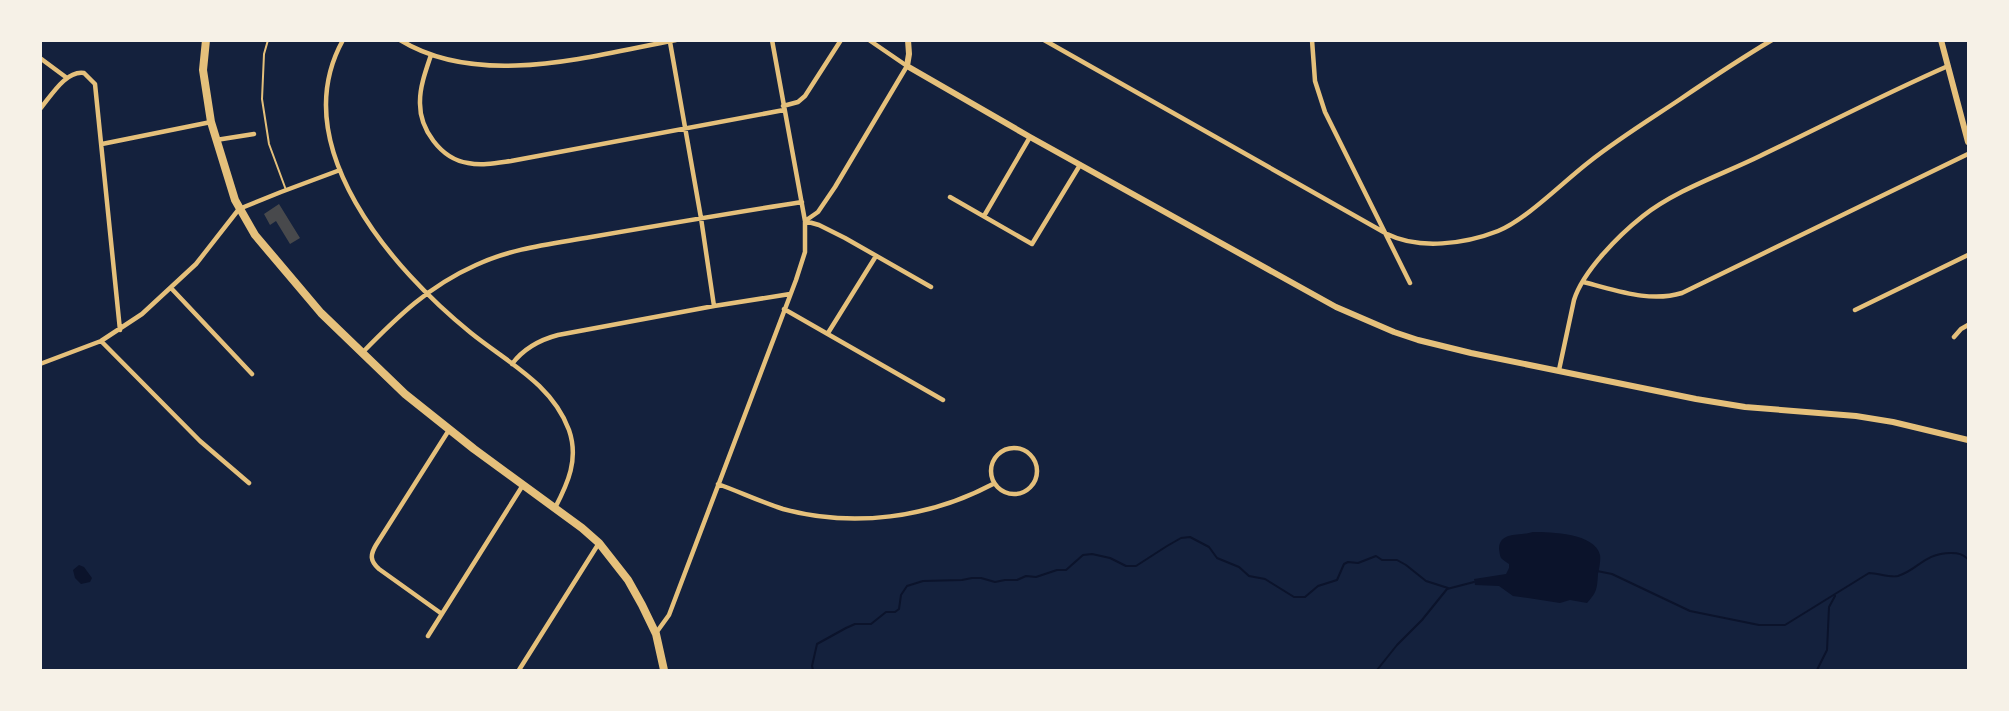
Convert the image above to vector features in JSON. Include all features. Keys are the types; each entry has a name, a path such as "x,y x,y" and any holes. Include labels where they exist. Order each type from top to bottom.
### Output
{"highway":[{"path":"206,40 203,70 211,122 239,209 255,235 321,313 407,396 599,543 628,580 656,634 664,670"}],"street":[{"path":"343,40 331,69 326,104 340,170 351,197 368,224 427,292 470,332 547,393 563,416 573,447 573,462 568,483 555,508"},
{"path":"400,40 431,56 471,64 507,67 547,63 673,41 714,306"},
{"path":"656,634 669,615 805,252 805,221 772,40"},
{"path":"431,56 420,102 422,119 430,136 450,156 462,162 484,165 686,130 784,108 805,96 841,40"},
{"path":"869,40 907,66 1030,137 1336,307 1371,323 1418,340 1727,404 1887,421 1968,440"},
{"path":"805,221 818,212 835,187 907,66 908,40"},
{"path":"1044,40 1387,234 1406,242 1436,244 1477,237 1506,227 1629,132 1772,40"},
{"path":"1312,40 1315,81 1325,112 1410,283"},
{"path":"1941,40 1968,142"},
{"path":"40,58 67,78"},
{"path":"1559,370 1574,300 1582,282 1631,227 1650,212 1669,200 1884,94 1948,66"},
{"path":"40,109 67,78 80,72 88,75 95,84 120,330"},
{"path":"102,144 211,122"},
{"path":"216,140 254,134"},
{"path":"984,216 1030,137"},
{"path":"1582,282 1636,296 1664,297 1683,293 1968,154"},
{"path":"950,197 1032,244 1080,165"},
{"path":"41,363 100,341 120,330 171,288 202,258 239,209 340,170"},
{"path":"362,354 393,321 427,292 469,268 505,254 802,202"},
{"path":"805,221 819,225 931,287"},
{"path":"1855,310 1968,255"},
{"path":"828,333 876,256"},
{"path":"171,288 252,374"},
{"path":"512,364 526,349 549,338 714,306 790,294"},
{"path":"784,309 943,400"},
{"path":"1954,338 1961,329 1968,325"},
{"path":"100,341 200,441 249,483"},
{"path":"442,614 379,569 371,559 376,545 449,430"},
{"path":"1019,448 1028,452 1034,459 1037,468 1036,478 1025,492 1008,493 993,484 991,466 994,457 1001,451 1019,448"},
{"path":"718,484 784,509 831,518 864,519 935,508 993,484"},
{"path":"428,636 523,485"},
{"path":"519,670 599,543"}],"lane":[{"path":"268,40 264,54 262,99 269,144 286,190"}],"water":[{"path":"1533,532 1571,535 1590,542 1596,548 1600,555 1597,587 1587,603 1570,600 1560,603 1513,596 1499,586 1475,585 1474,579 1506,574 1509,564 1501,558 1499,549 1503,539 1512,535"},
{"path":"79,565 84,567 92,578 90,582 81,584 75,578 73,570"}],"building":[{"path":"279,204 300,238 290,244 276,221 270,225 264,214"}],"waterway":[{"path":"813,670 817,644 855,624 871,624 886,612 895,612 899,609 901,595 907,586 923,581 981,578 995,582 1017,580 1026,576 1036,577 1057,570 1066,570 1083,555 1092,554 1110,558 1126,566 1136,566 1181,538 1190,537 1209,547 1217,558 1239,567 1249,576 1265,579 1294,597 1305,597 1318,586 1337,580 1344,564 1358,563 1376,556 1382,560 1397,560 1426,581 1448,588"},
{"path":"1597,571 1612,574 1690,611 1759,625 1785,625 1869,573 1898,576 1942,554 1958,554 1968,559"},
{"path":"1377,670 1447,589 1474,582"},
{"path":"1817,670 1827,650 1829,607 1835,596"}]}
